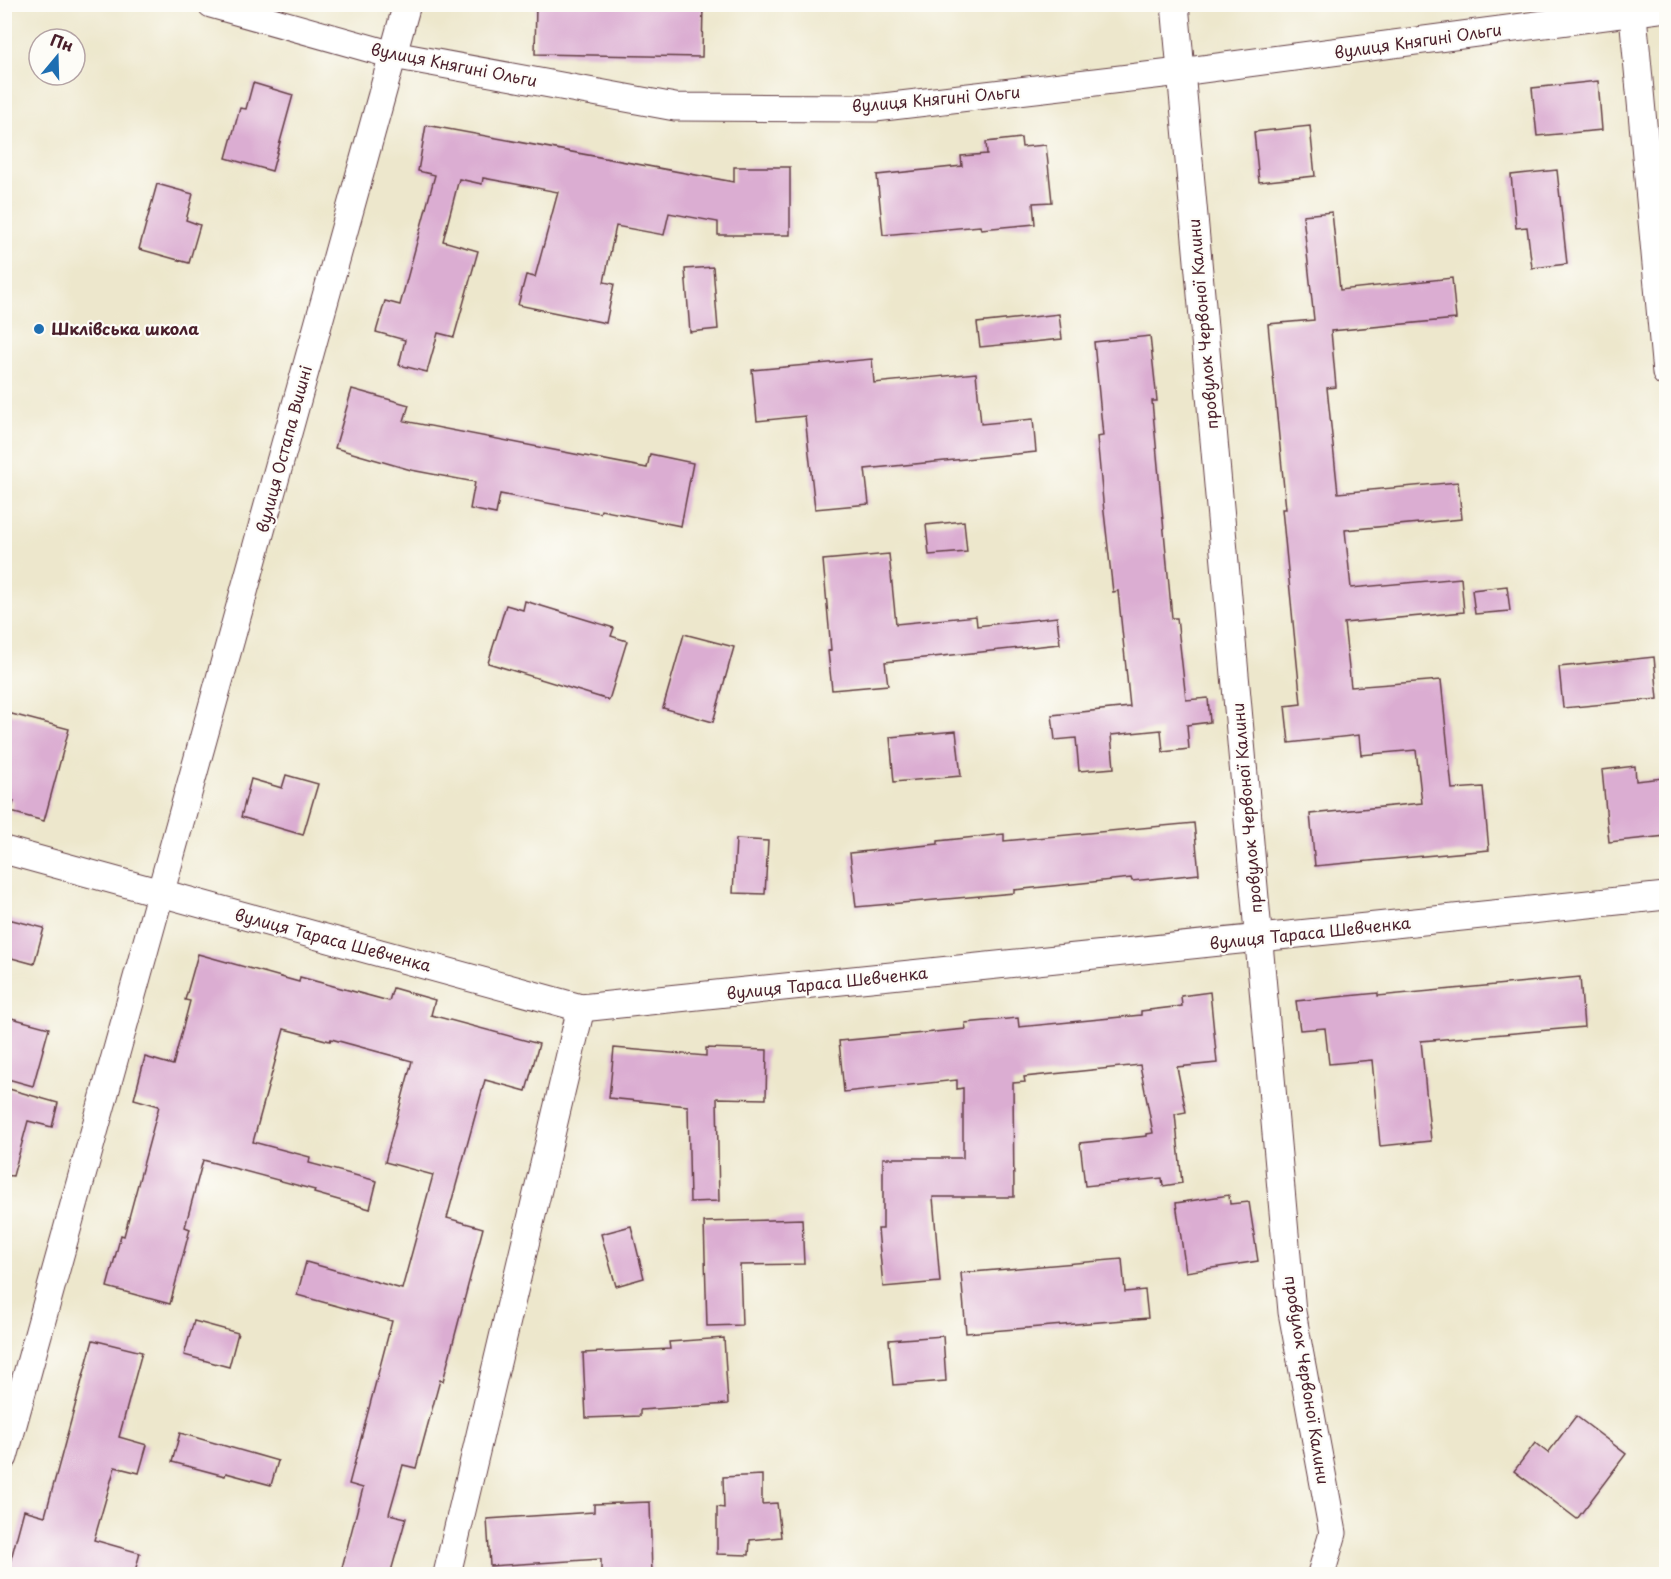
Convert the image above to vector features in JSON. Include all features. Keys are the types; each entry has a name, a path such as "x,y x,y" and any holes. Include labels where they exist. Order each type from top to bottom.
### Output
{"street":[{"name":"вулиця Княгині Ольги","path":"211,4 393,55 675,107 874,108 1180,72 1632,8 1666,8"},
{"name":"вулиця Остапа Вишні","path":"4,1457 407,4"},
{"name":"провулок Червоної Калини","path":"1175,4 1292,1312 1333,1533 1321,1575"},
{"path":"1632,8 1666,373"},
{"name":"вулиця Тараса Шевченка","path":"4,850 581,1008 1666,896"},
{"path":"447,1575 581,1008"}],"building":[{"path":"536,4 703,4 702,57 535,54"},
{"path":"1598,81 1602,130 1537,136 1532,88"},
{"path":"253,83 293,95 272,171 226,158 240,108 246,109"},
{"path":"426,125 734,182 734,167 790,167 790,235 718,235 718,222 669,213 664,235 616,226 604,282 614,284 606,323 518,305 526,275 535,277 558,192 483,178 482,184 459,179 443,241 478,251 454,337 438,333 427,372 399,365 405,340 376,332 385,301 400,305 435,175 418,171"},
{"path":"1310,126 1315,176 1259,182 1254,132"},
{"path":"1021,138 1022,147 1046,145 1052,202 1033,203 1035,224 981,229 980,226 883,235 877,175 962,166 961,156 987,154 986,142"},
{"path":"1557,170 1567,264 1532,268 1527,227 1516,228 1511,175"},
{"path":"157,184 193,194 186,220 200,225 189,263 139,249"},
{"path":"1332,212 1340,290 1452,278 1456,319 1331,331 1336,387 1327,388 1338,493 1458,482 1462,519 1345,530 1351,588 1461,578 1464,612 1344,623 1351,687 1441,680 1452,789 1483,787 1489,850 1315,866 1310,814 1422,803 1416,750 1361,755 1359,735 1289,743 1285,706 1301,704 1282,509 1286,509 1268,324 1314,320 1303,215"},
{"path":"713,267 718,329 690,332 685,269"},
{"path":"1059,314 1062,339 980,347 977,323"},
{"path":"1150,336 1157,401 1152,401 1172,618 1177,618 1186,700 1208,698 1210,722 1187,725 1189,749 1163,752 1161,730 1111,735 1114,768 1079,771 1076,738 1055,740 1052,715 1130,707 1118,591 1113,592 1104,512 1097,437 1103,436 1094,342"},
{"path":"872,359 874,383 976,373 981,424 1033,419 1036,452 865,469 869,504 815,509 805,416 757,421 752,370"},
{"path":"352,389 409,405 404,421 647,468 650,454 693,463 681,526 601,510 600,513 500,494 496,514 470,509 475,482 411,470 335,448"},
{"path":"964,521 967,552 929,555 926,525"},
{"path":"889,554 896,624 976,616 977,626 1057,617 1060,644 885,662 888,685 832,690 823,560"},
{"path":"1507,586 1510,611 1475,614 1472,590"},
{"path":"525,601 614,628 611,636 627,641 609,700 488,663 506,605 523,610"},
{"path":"684,634 734,647 713,722 663,708"},
{"path":"1654,657 1658,699 1563,708 1559,667"},
{"path":"4,712 69,729 44,821 11,812 14,801 4,799"},
{"path":"956,731 961,776 894,782 890,737"},
{"path":"1635,766 1636,781 1663,778 1666,836 1609,842 1602,770"},
{"path":"286,775 318,784 303,835 241,817 251,779 282,788"},
{"path":"1194,823 1199,874 1132,881 1131,878 1014,890 1014,893 856,907 850,853 938,844 938,841 1004,834 1004,841"},
{"path":"736,839 768,841 765,894 733,893"},
{"path":"4,918 44,928 34,964 4,956"},
{"path":"198,954 299,982 300,977 389,1001 393,988 435,1000 431,1015 539,1044 526,1091 485,1080 447,1218 483,1228 443,1381 440,1380 416,1468 403,1465 389,1514 406,1518 390,1575 340,1575 363,1488 349,1484 392,1321 297,1295 306,1262 402,1289 433,1175 385,1162 412,1061 284,1029 253,1142 310,1157 309,1163 377,1181 370,1209 314,1193 315,1190 203,1160 185,1227 190,1229 170,1304 107,1287 121,1235 124,1236 159,1106 134,1099 145,1057 173,1065 190,1001 185,1000"},
{"path":"1580,977 1584,1027 1421,1041 1431,1141 1380,1146 1372,1060 1329,1064 1325,1028 1300,1030 1296,1001 1378,993 1378,996"},
{"path":"1210,992 1217,1063 1177,1067 1186,1112 1175,1114 1182,1183 1163,1186 1162,1178 1085,1186 1080,1143 1147,1136 1153,1133 1140,1065 1024,1077 1025,1082 1013,1083 1014,1197 933,1197 940,1282 883,1287 878,1229 883,1229 883,1158 963,1158 963,1088 957,1089 957,1080 844,1092 839,1041 966,1029 965,1023 1018,1018 1019,1027 1141,1015 1141,1011 1182,1006 1181,996"},
{"path":"4,1016 49,1028 33,1086 4,1078"},
{"path":"614,1048 706,1056 706,1048 767,1050 766,1099 717,1098 719,1201 690,1202 688,1106 609,1098"},
{"path":"9,1089 58,1103 52,1127 28,1121 13,1176 4,1175 4,1107"},
{"path":"1229,1195 1230,1204 1249,1202 1258,1261 1186,1272 1176,1203"},
{"path":"802,1219 804,1264 740,1265 742,1325 707,1326 704,1222"},
{"path":"631,1226 644,1278 616,1286 601,1234"},
{"path":"1122,1259 1125,1292 1145,1290 1148,1318 966,1333 961,1273"},
{"path":"194,1321 238,1333 229,1367 184,1355"},
{"path":"943,1336 946,1381 893,1385 889,1340"},
{"path":"724,1338 728,1404 640,1410 640,1416 586,1418 583,1353 670,1349 669,1342"},
{"path":"93,1340 142,1352 119,1437 147,1445 139,1473 115,1467 94,1540 140,1553 134,1575 23,1575 8,1570 24,1510 45,1516"},
{"path":"1576,1416 1626,1454 1577,1519 1514,1471 1535,1443 1548,1453"},
{"path":"180,1433 278,1461 271,1485 172,1462"},
{"path":"762,1475 762,1504 777,1503 781,1537 750,1540 749,1555 717,1554 717,1507 724,1508 723,1477"},
{"path":"650,1502 652,1575 601,1575 601,1559 490,1566 487,1519 594,1512 594,1504"}],"place":[{"name":"Шклівська школа","path":"39,329"}]}
